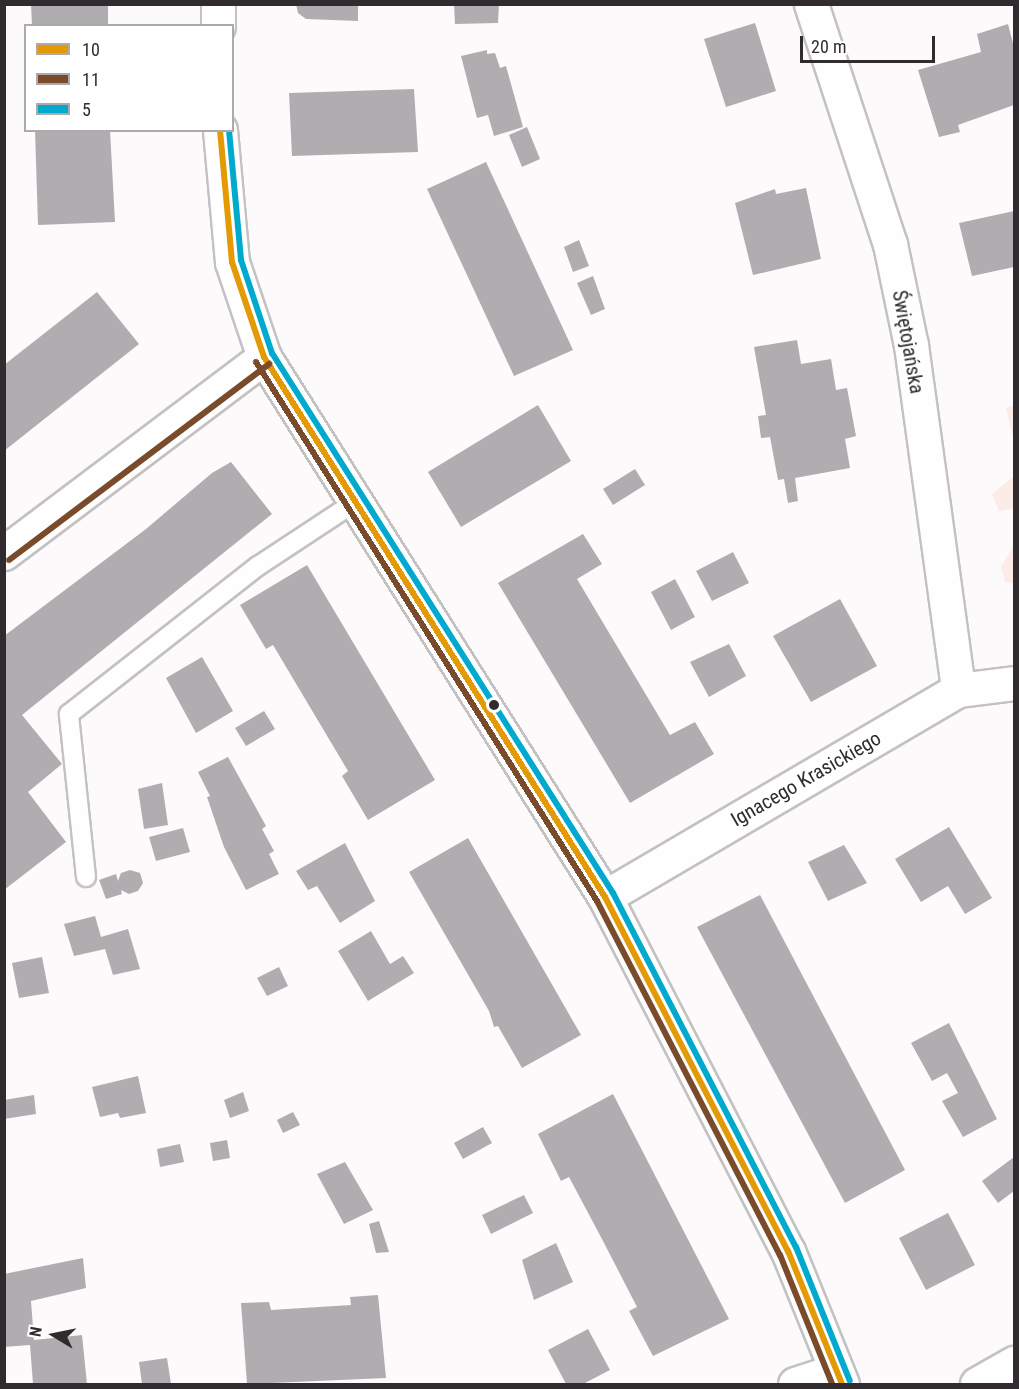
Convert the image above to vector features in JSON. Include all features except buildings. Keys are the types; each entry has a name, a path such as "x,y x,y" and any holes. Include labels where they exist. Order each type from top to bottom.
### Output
{"street":[{"path":"218,4 218,24"},
{"name":"Świętojańska","path":"811,4 890,244 911,345 958,690"},
{"path":"220,132 231,262 264,357 605,897 788,1251 839,1378 795,1384"},
{"path":"4,553 264,357"},
{"name":"Ignacego Krasickiego","path":"605,897 958,690 1014,683"},
{"path":"977,1384 1014,1363"}],"lane":[{"path":"86,877 69,714 258,566 355,502"}],"shaded area":[{"path":"1014,405 1014,442 1006,408"},
{"path":"1014,476 1014,509 999,511 992,494"},
{"path":"1014,545 1014,584 1005,582 1001,567"}],"transit line":[{"name":"10","path":"220,132 232,262 264,357 605,897 788,1251 842,1384"},
{"name":"5","path":"229,132 241,260 272,353 613,893 796,1247 850,1381"},
{"name":"11","path":"256,362 597,901 780,1255 832,1384"},
{"name":"11","path":"9,560 269,364"}]}
